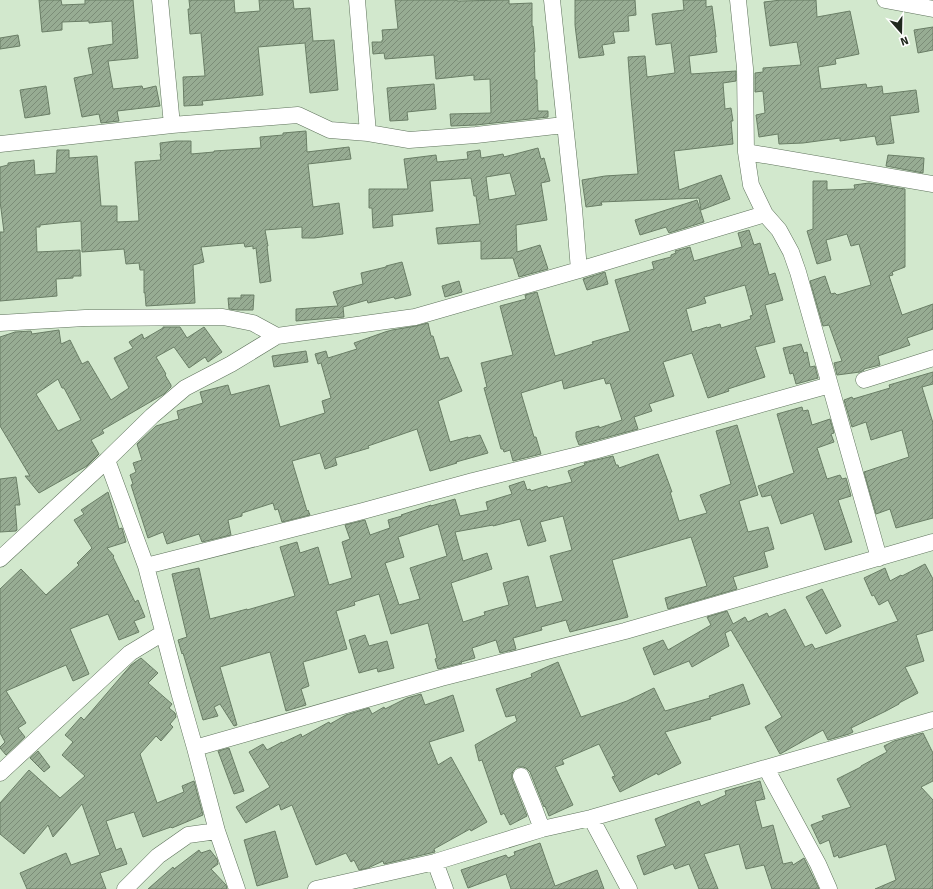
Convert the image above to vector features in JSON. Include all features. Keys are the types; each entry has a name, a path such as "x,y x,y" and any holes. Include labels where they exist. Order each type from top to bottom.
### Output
{"street":[{"path":"160,0 172,125"},
{"path":"357,0 368,133"},
{"path":"552,0 579,270"},
{"path":"738,0 744,68 746,152 751,185 765,214 779,230 791,252 798,272 879,558"},
{"path":"885,0 933,9"},
{"path":"0,144 172,125 298,115 330,130 368,133 409,140 476,135 564,125"},
{"path":"746,152 933,184"},
{"path":"0,560 152,416 185,388 231,364 278,336 415,317 579,270 765,214"},
{"path":"0,323 85,318 223,317 253,323 278,336"},
{"path":"864,380 933,358"},
{"path":"146,566 594,451 830,385"},
{"path":"107,460 146,566 217,831 236,889"},
{"path":"195,748 441,678 625,631 933,542"},
{"path":"0,773 130,653 163,633"},
{"path":"316,889 435,862 542,829 591,818 933,720"},
{"path":"766,768 818,864 829,889"},
{"path":"521,776 542,829"},
{"path":"591,818 629,889"},
{"path":"125,889 158,856 188,835 217,831"},
{"path":"435,862 445,889"}],"building":[{"path":"39,0 61,0 62,5 85,4 85,0 133,0 138,58 108,61 113,89 142,86 143,89 156,86 160,106 117,111 119,121 101,123 99,114 82,117 74,78 93,74 88,48 113,44 112,21 89,23 89,21 62,22 62,30 42,32"},
{"path":"189,0 234,0 235,13 260,11 259,0 293,0 294,9 310,8 313,41 334,40 338,90 310,93 305,43 258,47 263,95 202,101 203,105 184,106 183,77 205,76 201,33 190,34 188,9 190,9"},
{"path":"395,0 509,0 509,4 532,3 535,80 537,80 538,111 548,111 548,117 476,125 451,126 450,114 491,113 490,79 474,80 474,75 436,79 434,55 385,59 384,53 373,54 372,42 382,42 382,30 398,29"},
{"path":"575,0 635,0 636,15 628,16 629,31 613,32 615,43 602,45 604,55 579,58 575,25"},
{"path":"683,0 706,0 706,7 712,6 716,37 717,52 689,56 691,74 736,71 736,81 723,83 725,109 731,108 733,121 731,121 733,144 674,151 679,190 721,175 730,199 701,210 699,198 601,202 602,205 586,207 582,180 605,176 638,174 628,57 645,56 647,77 675,73 671,43 656,45 652,14 684,10"},
{"path":"781,0 816,0 817,17 850,11 859,54 835,59 836,64 818,67 821,89 866,84 867,88 882,86 883,94 916,90 919,112 890,116 894,143 877,145 875,136 840,141 840,138 803,143 779,144 778,134 759,137 756,115 765,113 763,91 755,92 755,73 763,72 763,68 801,65 797,42 770,46 764,2"},
{"path":"933,27 933,50 918,53 914,30"},
{"path":"18,35 20,46 0,49 0,38"},
{"path":"434,84 436,109 407,112 408,120 390,121 387,88"},
{"path":"46,86 50,114 25,118 20,90"},
{"path":"306,131 307,152 349,147 351,159 308,164 313,207 339,203 343,234 302,238 302,227 265,230 271,281 260,283 256,248 253,249 253,246 245,247 244,243 201,247 204,262 193,265 195,303 146,306 144,293 144,270 140,270 139,263 126,264 124,249 82,252 81,221 40,225 40,227 36,227 37,252 80,250 81,276 56,279 57,296 0,301 0,232 4,232 0,201 0,167 8,165 8,163 34,160 35,175 56,173 57,150 69,150 69,158 97,156 101,206 117,206 117,222 139,221 135,162 161,160 160,143 191,141 191,154 261,148 260,137"},
{"path":"538,148 541,159 544,158 550,181 541,183 547,220 516,225 517,252 540,245 548,269 519,277 513,258 481,259 481,241 438,244 436,228 480,224 476,196 474,196 471,178 430,181 433,211 392,215 393,226 373,228 372,208 369,208 369,189 408,189 404,159 436,155 437,162 468,159 467,152 480,150 481,158 503,154 504,157","holes":["510,173 516,195 489,200 486,177"]},
{"path":"888,155 924,158 923,173 886,166"},
{"path":"813,181 827,181 827,190 855,189 854,185 869,183 905,189 905,267 892,272 893,275 889,276 902,315 933,304 933,329 907,338 910,345 878,356 880,365 864,369 860,372 837,375 834,363 842,361 829,325 823,326 810,281 825,276 831,294 835,293 837,295 871,285 859,244 851,246 847,234 826,240 831,260 817,264 807,231 813,229"},
{"path":"697,200 704,222 669,233 666,227 640,235 635,220"},
{"path":"749,230 754,245 760,243 769,275 775,273 783,300 765,305 775,342 755,347 765,377 728,389 729,391 708,398 692,353 663,362 674,396 649,404 652,411 634,417 638,429 579,445 576,432 599,426 599,428 622,420 610,383 606,384 604,378 564,389 562,380 521,393 534,437 536,437 541,454 513,461 510,450 504,452 503,449 501,449 484,388 487,387 481,363 513,355 500,306 526,299 525,295 537,292 555,356 593,344 592,342 630,331 615,280 654,269 652,262 671,257 671,255 676,253 675,251 690,247 694,261 742,247 738,233","holes":["745,285 753,315 750,316 751,319 721,328 720,324 692,332 686,309 706,303 704,297"]},
{"path":"402,262 411,295 368,303 367,300 343,307 344,317 296,321 296,309 338,306 333,292 363,284 361,273"},
{"path":"605,272 608,284 587,290 583,279"},
{"path":"459,281 462,292 445,297 442,286"},
{"path":"241,295 254,295 253,310 229,309 228,298 241,298"},
{"path":"428,323 431,336 433,336 440,359 448,357 462,391 438,401 450,442 480,435 488,453 430,471 417,429 368,446 369,448 335,458 337,465 325,469 320,453 292,461 307,511 308,510 310,515 282,522 278,509 275,510 273,503 242,513 242,516 228,520 231,535 202,542 199,534 167,544 163,532 148,538 131,485 133,484 130,475 136,472 133,463 142,460 137,444 156,426 179,419 177,411 203,403 200,392 228,385 231,395 269,385 280,427 325,413 322,401 331,398 321,363 318,364 315,354 326,351 328,358 357,349 354,343 385,332"},
{"path":"180,327 187,338 204,327 222,352 208,362 205,357 189,368 174,347 156,357 166,374 165,375 171,387 164,394 102,430 104,433 91,440 99,454 87,466 39,493 25,476 30,476 0,426 0,337 15,332 31,331 32,334 59,330 61,344 70,340 82,364 88,361 111,400 129,388 114,358 133,348 129,342 142,334 144,339 163,328","holes":["58,379 62,388 64,388 81,420 58,431 36,394"]},
{"path":"801,344 804,353 807,352 810,367 815,366 818,378 796,384 793,373 790,374 783,348"},
{"path":"306,351 308,362 274,367 272,356"},
{"path":"933,372 933,384 922,387 933,423 933,518 896,528 890,509 876,514 864,472 909,457 902,430 871,440 866,422 852,427 844,400 852,397 853,399 890,388 889,385"},
{"path":"802,407 803,411 808,410 812,425 830,419 834,433 831,434 834,442 817,448 827,479 840,475 842,479 846,478 851,496 838,500 852,542 825,550 813,513 781,524 771,495 762,497 758,486 794,473 777,414"},
{"path":"737,425 758,495 739,501 748,532 768,527 774,549 764,552 768,567 733,577 737,589 668,609 665,598 707,586 691,537 612,560 628,617 570,632 566,620 541,627 542,630 513,638 516,649 500,653 496,640 472,648 475,658 438,669 435,659 437,658 428,623 391,634 379,594 354,602 355,605 336,611 347,649 303,662 309,686 301,689 306,705 286,711 270,652 220,667 237,725 234,726 220,704 214,707 218,716 203,720 178,640 187,637 172,574 199,568 210,619 247,610 295,596 280,547 297,542 300,553 318,547 329,585 352,578 342,542 350,539 345,525 365,520 370,535 390,528 388,520 431,505 455,499 460,516 488,510 486,502 512,494 509,486 524,481 527,490 530,489 531,491 547,486 548,488 572,482 568,471 585,465 584,463 613,456 616,465 618,465 619,468 658,454 672,492 670,492 679,521 707,513 700,495 731,484 716,431","holes":["563,516 572,550 550,556 563,601 536,608 528,576 503,583 509,605 484,612 485,615 463,622 451,583 492,569 487,553 463,561 455,532 493,526 520,519 528,546 546,541 540,522","438,524 447,556 410,568 420,599 399,605 385,563 404,557 398,537"]},
{"path":"16,477 20,505 15,505 17,530 0,532 0,479"},
{"path":"108,492 119,529 122,528 126,542 107,548 114,556 113,557 135,602 138,600 145,617 134,621 139,632 119,640 108,614 70,629 89,674 73,681 66,665 6,691 26,723 18,728 25,737 6,755 0,748 5,742 0,733 0,589 21,569 46,595 79,565 77,563 92,548 74,520 84,514 81,510"},
{"path":"925,564 933,579 933,630 916,635 924,661 905,667 918,693 851,728 853,732 849,734 828,740 823,730 780,754 765,727 782,717 731,630 725,633 729,646 692,667 689,661 654,675 643,648 663,640 668,650 711,625 707,617 727,611 733,624 745,617 748,622 767,613 769,617 785,609 805,647 812,644 815,649 898,621 888,600 879,605 874,595 872,596 864,578 885,568 890,581"},
{"path":"822,589 841,626 826,634 806,597"},
{"path":"365,635 369,646 387,641 394,668 378,672 377,668 359,673 349,640"},
{"path":"141,658 158,673 148,683 172,704 169,708 175,713 176,717 170,724 173,727 161,741 156,736 140,754 157,803 184,792 182,786 194,781 203,815 172,828 171,827 143,837 134,812 106,821 116,850 121,848 127,864 100,873 106,889 27,889 20,873 66,853 71,865 100,855 82,804 53,837 48,825 24,854 0,834 0,803 29,770 60,798 85,776 62,755 73,742 65,735 81,717 84,720 131,665"},
{"path":"558,662 581,717 627,701 654,688 665,711 710,698 709,696 743,684 750,704 710,717 711,719 665,732 681,763 658,775 657,773 620,792 612,777 615,776 599,744 562,760 564,764 555,767 573,805 549,816 530,772 526,768 517,767 513,771 512,779 527,816 510,825 504,813 501,815 482,760 479,761 475,745 517,721 515,715 506,717 496,689 532,677 531,674"},
{"path":"421,694 425,705 453,695 464,731 429,742 438,765 451,757 487,822 471,831 470,829 434,849 435,852 384,864 383,861 368,868 359,870 354,860 351,862 346,853 316,865 292,805 281,810 279,804 246,823 236,807 270,787 249,752 263,744 267,750 301,734 302,737 329,722 330,724 346,715 369,708 372,714 384,707 385,709 407,698"},
{"path":"923,733 933,753 933,781 921,787 933,800 933,889 875,889 896,880 886,844 839,858 838,855 834,857 829,840 820,844 811,825 824,820 822,816 851,807 837,779 887,752 884,746 894,741"},
{"path":"229,748 244,791 234,794 218,751"},
{"path":"38,751 50,767 44,772 30,758"},
{"path":"760,781 765,799 755,801 762,828 773,825 783,864 792,862 793,865 804,858 819,889 772,889 764,865 746,869 739,844 704,854 718,889 699,889 689,864 675,869 673,864 644,875 637,856 666,846 655,819 699,801 701,806 726,795 725,791"},
{"path":"275,831 288,877 257,886 244,840"},
{"path":"540,843 555,886 597,870 604,889 511,889 506,874 468,888 461,870 506,855 508,858 515,855 514,852"},
{"path":"199,850 201,853 210,850 217,859 218,864 211,869 226,885 227,889 148,889 173,867 174,869"}]}
